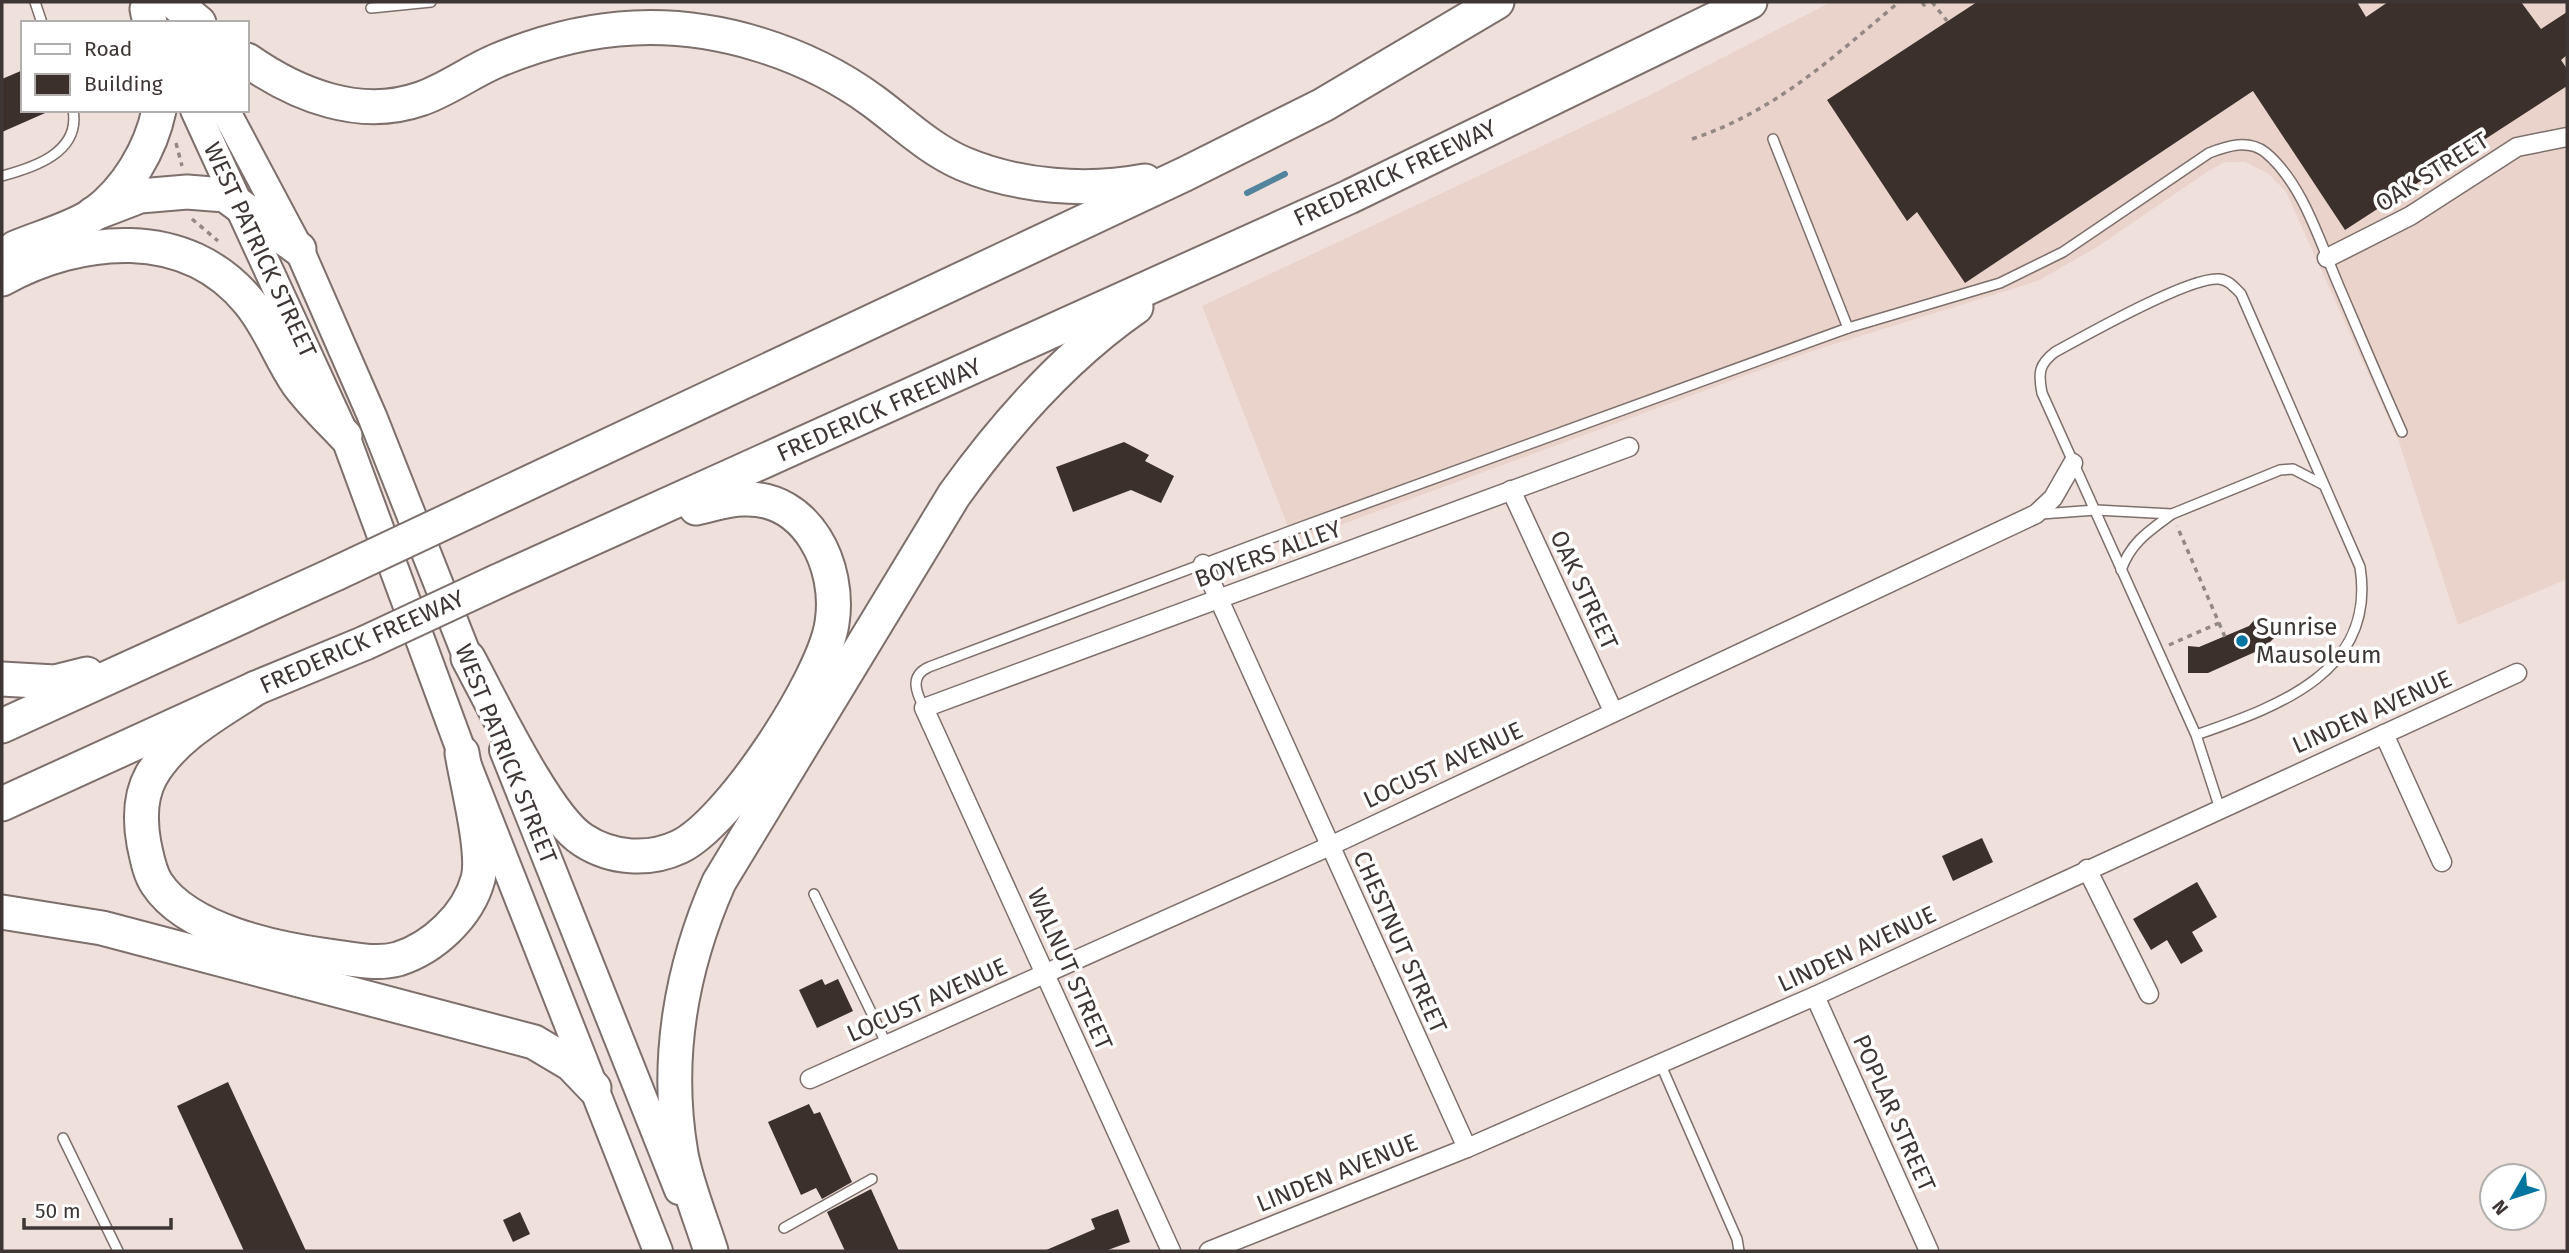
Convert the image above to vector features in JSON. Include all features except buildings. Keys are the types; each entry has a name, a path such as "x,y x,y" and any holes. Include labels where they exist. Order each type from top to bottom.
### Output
{"highway":[{"path":"2,726 473,509 1185,174 1323,105 1458,28 1497,2"},
{"name":"FREDERICK FREEWAY","path":"2,804 256,688 366,643 1349,197 1750,2"},
{"path":"156,10 192,21"},
{"path":"248,61 319,98 374,107 420,99 495,62 563,39 635,28 709,33 773,49 808,63 871,100 920,140 963,164 994,174 1035,183 1111,188 1185,174"},
{"path":"93,214 119,189 149,144 167,123"},
{"path":"2,254 140,196 187,192 225,195 299,249"},
{"path":"711,1251 681,1156 674,1094 677,1028 683,986 705,912 719,882 777,783 954,495 986,450 1026,404 1089,345 1133,309 1175,284 1349,197"},
{"path":"2,279 48,257 106,244 138,245 190,258 216,273 250,303 299,384 345,436"},
{"path":"468,658 517,748 562,820 582,840 607,852 633,857 659,853 696,837 731,802 768,752 810,681 832,625 834,594 829,566 820,545 806,525 787,510 764,501 743,499 642,518"},
{"path":"2,678 44,682 74,679 212,630"},
{"path":"256,688 189,732 151,777 142,805 142,833 156,883 190,915 230,932 302,952 376,962 396,959 439,938 465,905 478,879 478,850 462,753"},
{"path":"2,912 102,928 534,1042 571,1064 594,1088"}],"main road":[{"path":"156,10 175,21"},
{"name":"WEST PATRICK STREET","path":"196,112 345,436 462,753 658,1251"},
{"name":"WEST PATRICK STREET","path":"226,112 299,249 372,416 704,1251"}],"street":[{"name":"OAK STREET","path":"2327,258 2410,216 2517,147 2567,137"},
{"name":"BOYERS ALLEY","path":"924,708 1629,447"},
{"name":"LOCUST AVENUE","path":"810,1079 1330,846 1614,710 2036,514 2053,498 2073,463"},
{"name":"OAK STREET","path":"1511,490 1614,710"},
{"name":"CHESTNUT STREET","path":"1203,564 1466,1147"},
{"name":"LINDEN AVENUE","path":"1209,1251 1466,1147 1815,996 2517,673"},
{"name":"WALNUT STREET","path":"924,708 1171,1251"},
{"path":"2384,734 2442,862"},
{"path":"2087,869 2149,994"},
{"name":"POPLAR STREET","path":"1815,996 1929,1251"}],"lane":[{"path":"35,2 41,21"},
{"path":"371,8 431,2"},
{"path":"2,176 40,165 59,152 71,130 73,112"},
{"path":"1773,139 1848,328"},
{"path":"924,708 916,691 916,679 921,671 1203,564 1848,328 2000,283 2063,252 2209,153 2239,144 2264,151 2285,175 2327,258 2402,432"},
{"path":"2196,735 2253,715 2309,687 2325,673 2350,638 2363,602 2360,567 2241,294 2231,283 2221,279 2208,279 2172,293 2073,342 2045,360 2039,370 2042,393 2196,735 2220,809"},
{"path":"2121,570 2128,550 2172,514 2280,470 2293,469 2322,484"},
{"path":"2036,514 2096,510 2172,514"},
{"path":"814,894 887,1045"},
{"path":"1660,1063 1737,1239 1739,1251"},
{"path":"63,1138 117,1251"},
{"path":"784,1228 872,1179"}],"path":[{"path":"1692,139 1764,108 1812,74 1899,2"},
{"path":"1922,2 1924,5 1930,2 1947,21"},
{"path":"167,123 183,170"},
{"path":"2172,514 2225,637"},
{"path":"2157,650 2219,623"}],"shaded area":[{"path":"1831,2 2567,2 2567,579 2458,625 2399,442 2286,192 2269,174 2245,162 2225,162 2210,170 2097,247 2038,281 1812,351 1294,542 1202,306 1648,96"}],"waterway":[{"path":"1247,193 1285,174"}],"place":[{"name":"Sunrise Mausoleum","path":"2242,641"}]}
